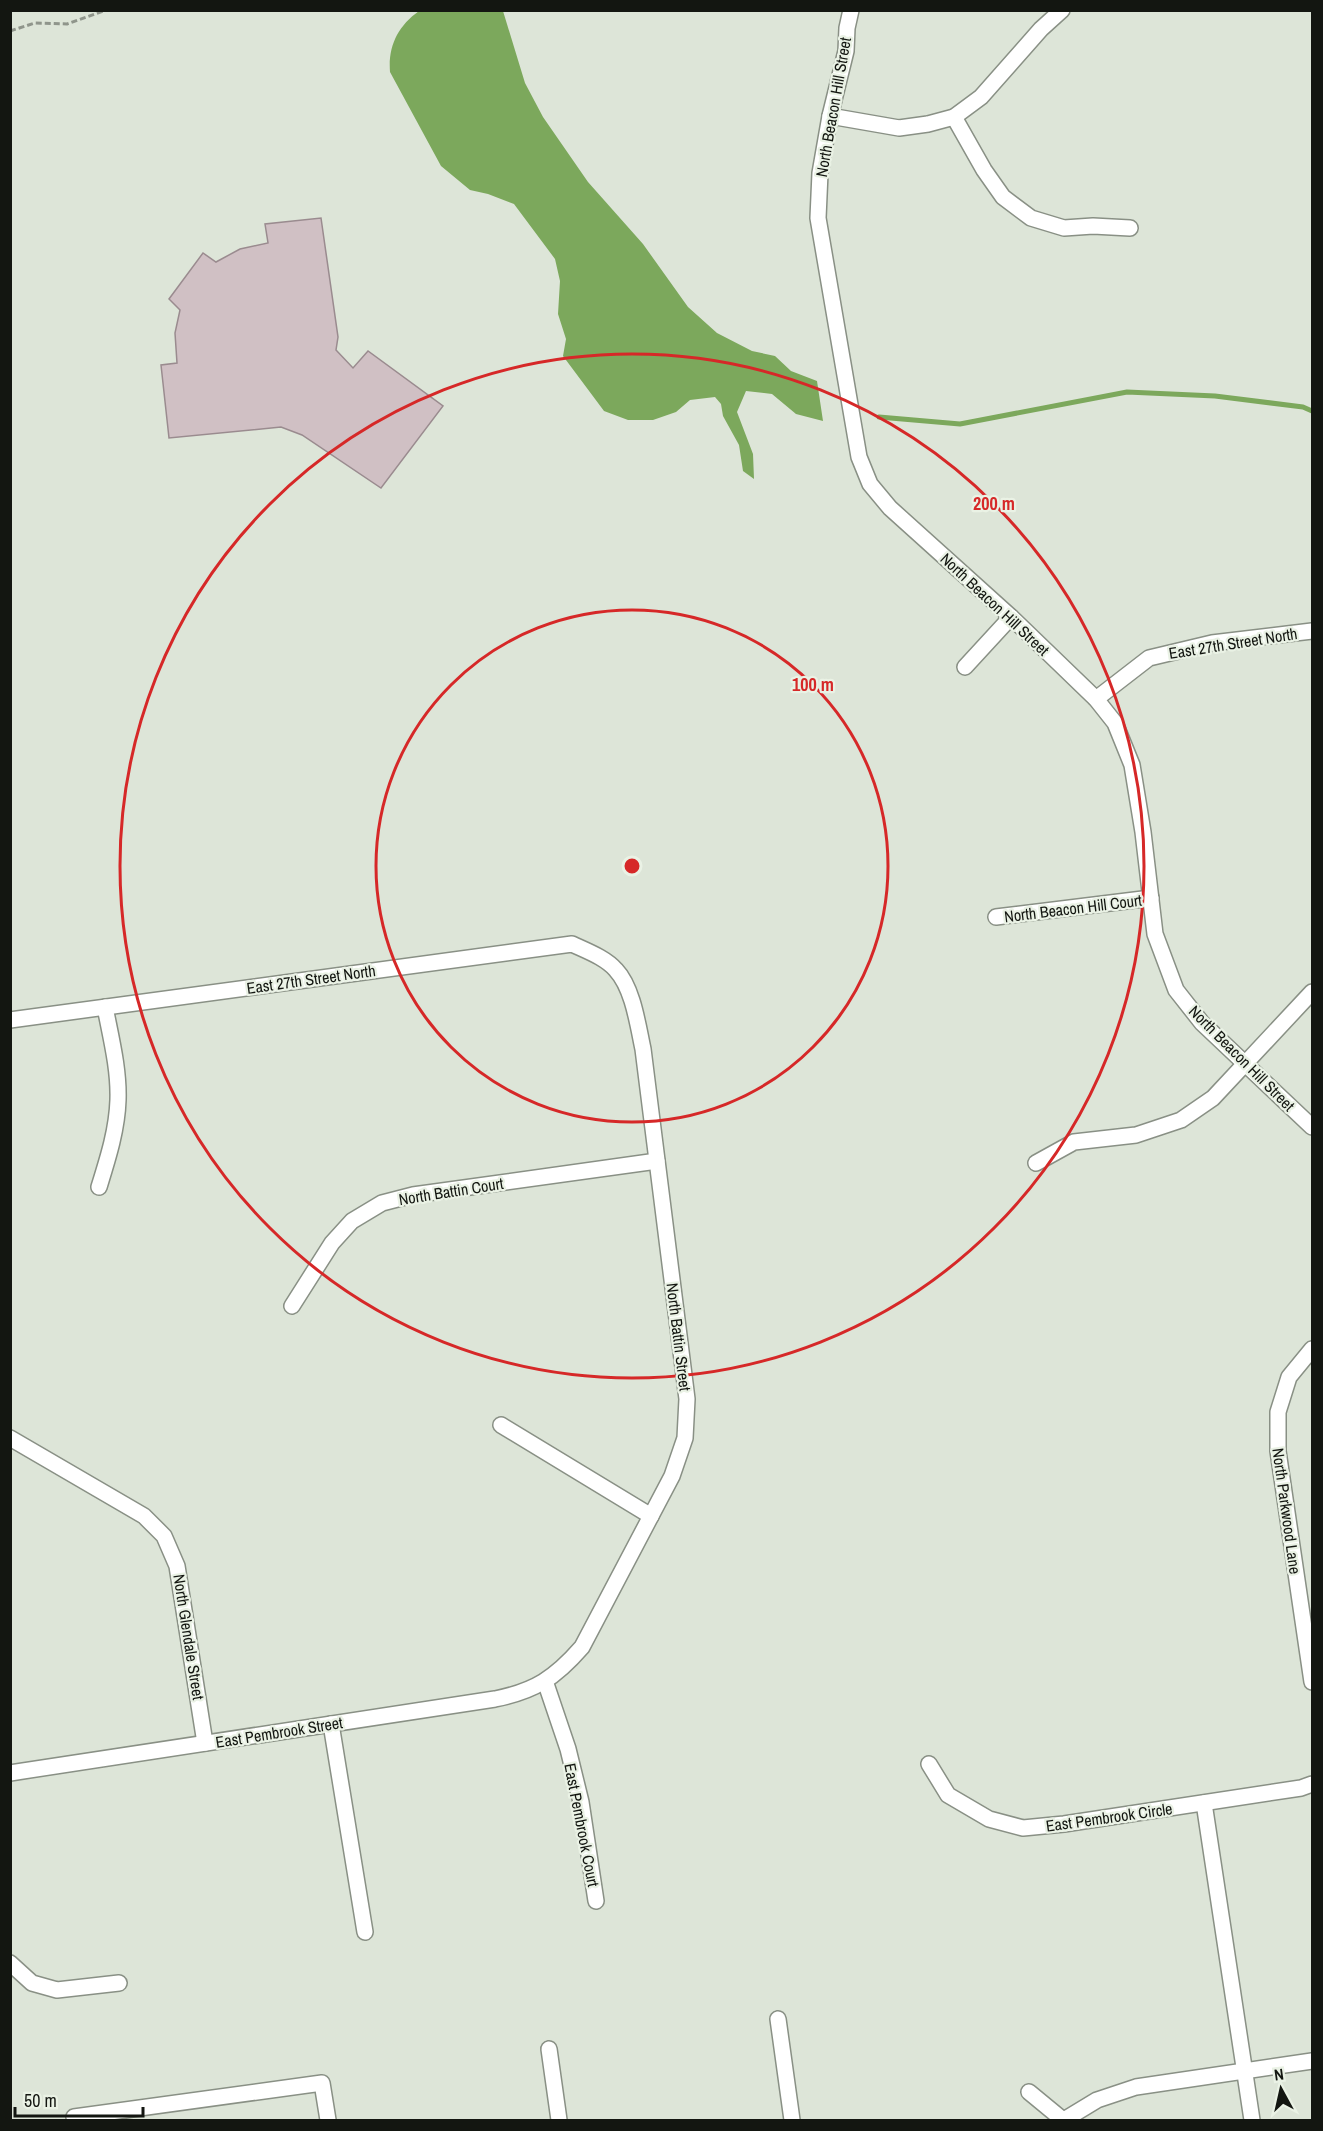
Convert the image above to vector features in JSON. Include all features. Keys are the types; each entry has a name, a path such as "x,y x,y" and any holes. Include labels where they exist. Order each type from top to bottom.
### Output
{"street":[{"name":"North Beacon Hill Street","path":"840,10 847,28"},
{"name":"North Beacon Hill Street","path":"851,10 846,51 830,116 820,173 818,218 859,457 870,484 890,508 1011,617 1096,699 1115,723 1132,765 1155,934 1176,990 1202,1023 1312,1127"},
{"path":"830,116 899,128 954,117 981,97 1041,29 1062,10"},
{"path":"954,117 984,170 1003,197 1031,218 1064,228 1093,226 1130,228"},
{"path":"965,667 1011,617"},
{"name":"East 27th Street North","path":"1096,699 1149,658 1212,643 1312,631"},
{"name":"North Beacon Hill Court","path":"996,917 1151,898"},
{"name":"East 27th Street North","path":"10,1020 572,944 607,963"},
{"name":"North Battin Street","path":"544,1681 564,1668 582,1647 672,1476 685,1438 687,1399 643,1049 632,998 617,970 607,963"},
{"path":"1036,1163 1074,1142 1137,1135 1181,1120 1213,1098 1312,992"},
{"path":"99,1187 112,1144 118,1100 114,1052 105,1007"},
{"name":"North Battin Court","path":"292,1306 332,1243 352,1221 382,1203 413,1195 657,1161"},
{"name":"North Parkwood Lane","path":"1312,1349 1289,1377 1278,1412 1278,1451 1312,1682"},
{"path":"501,1425 651,1516"},
{"name":"North Glendale Street","path":"10,1438 144,1516 164,1536 177,1566 205,1743"},
{"name":"East Pembrook Street","path":"10,1773 495,1699 522,1694 544,1681"},
{"name":"East Pembrook Court","path":"544,1681 568,1749 581,1802 596,1901"},
{"path":"331,1724 365,1932"},
{"name":"East Pembrook Circle","path":"929,1764 948,1796 989,1819 1023,1828 1204,1803 1301,1788 1312,1784"},
{"path":"1204,1803 1252,2121"},
{"path":"10,1963 32,1983 57,1990 119,1983"},
{"path":"777,2019 792,2121"},
{"path":"549,2049 559,2121"},
{"path":"1029,2092 1063,2121 1097,2100 1136,2087 1312,2061"},
{"path":"74,2117 322,2083 328,2121"}],"path":[{"path":"10,31 35,23 66,24 106,10"}],"shaded area":[{"path":"419,11 503,11 525,83 543,117 588,182 643,244 688,307 717,333 752,351 775,356 791,371 817,381 823,421 796,414 772,394 746,391 737,412 753,454 754,479 743,471 739,445 723,416 721,404 715,397 690,400 676,412 653,420 628,420 604,411 563,356 566,339 558,314 560,281 555,259 514,204 470,190 441,166 390,72 391,54 396,37 405,23"}],"building":[{"path":"321,218 338,337 336,350 353,368 368,351 443,406 381,488 302,435 281,427 169,438 161,365 177,363 175,333 180,310 169,299 203,253 216,262 240,249 268,243 265,224"}],"waterway":[{"path":"879,417 960,424 1127,392 1215,396 1303,407 1312,411"}]}
